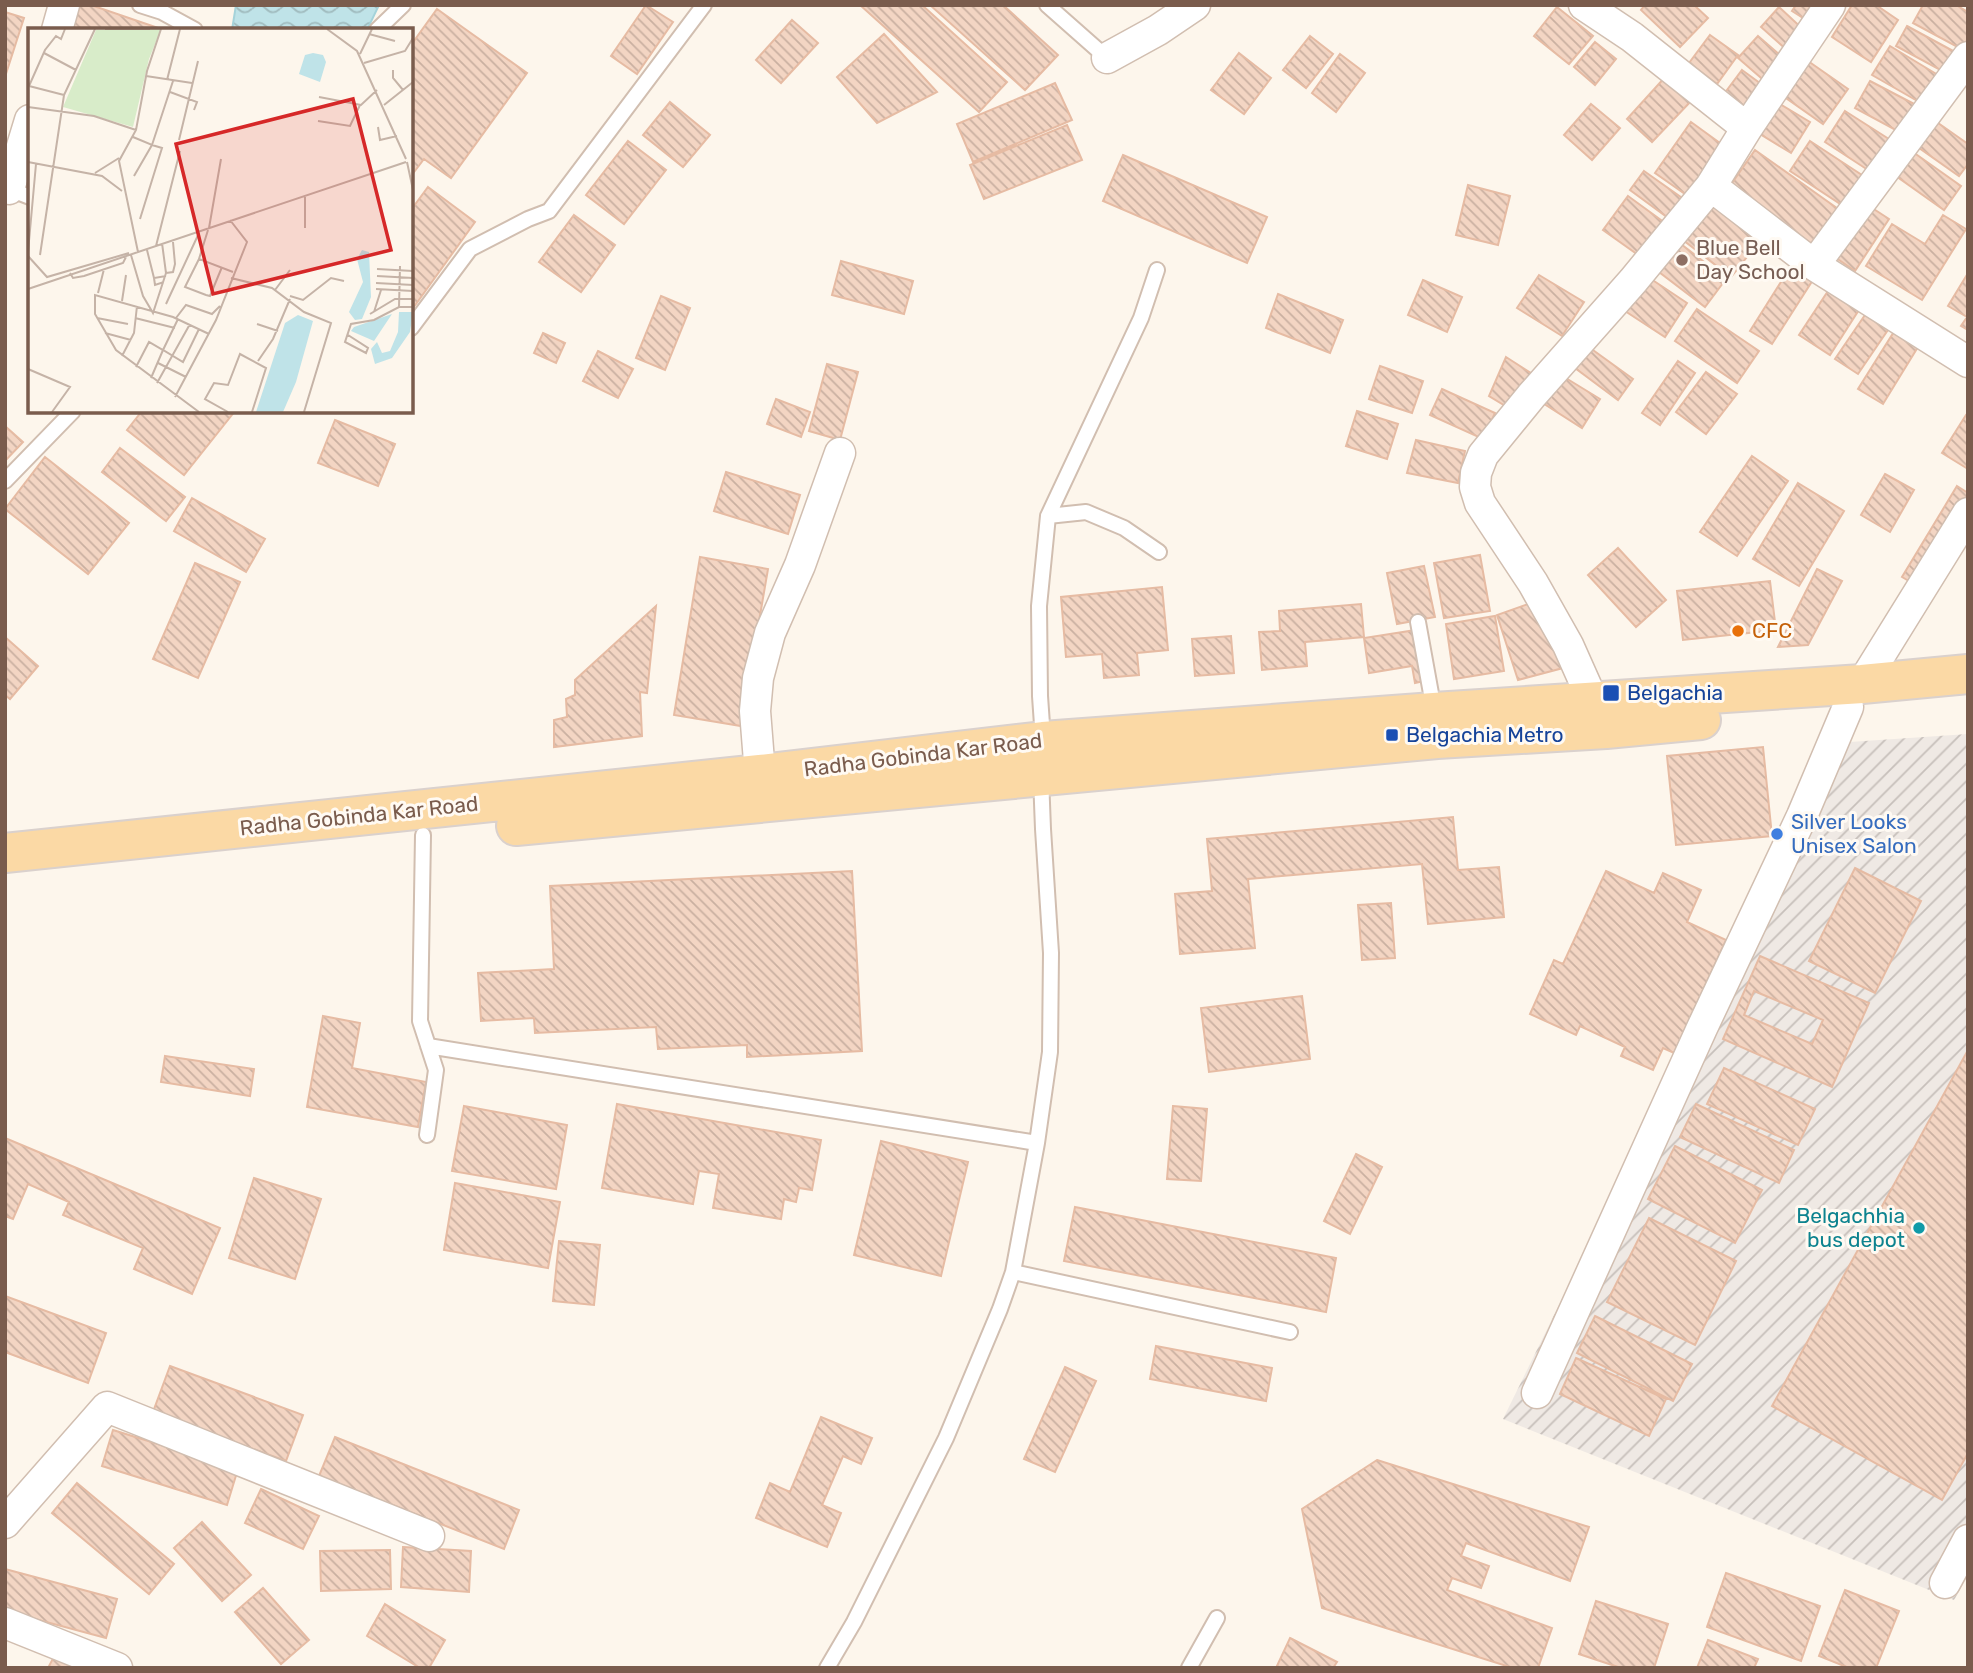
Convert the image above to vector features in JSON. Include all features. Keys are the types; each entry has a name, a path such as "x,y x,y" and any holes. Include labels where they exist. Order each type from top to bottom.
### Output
{"main road":[{"path":"5,878 423,835 1042,759 1437,739 1599,715 1855,696 1966,677"},
{"name":"Radha Gobinda Kar Road","path":"5,853 760,774 1042,759 1434,712 1599,715"}],"street":[{"path":"58,28 64,5"},
{"path":"1107,58 1158,30 1195,5"},
{"path":"1584,5 1632,37 1747,128"},
{"path":"1599,715 1568,645 1538,593 1479,503 1475,488 1476,474 1483,455 1491,445 1711,186 1830,5"},
{"path":"1814,265 1968,57"},
{"path":"15,191 28,129"},
{"path":"1711,186 1814,265 1968,362"},
{"path":"760,774 755,711 758,678 770,633 800,565 840,453"},
{"path":"1537,1393 1855,696 1968,513"},
{"path":"5,1523 107,1408 429,1535"},
{"path":"1945,1583 1968,1540"},
{"path":"5,1623 117,1668"}],"lane":[{"path":"140,5 162,12 191,28"},
{"path":"379,28 403,5"},
{"path":"413,325 470,249 549,211 704,5"},
{"path":"1047,5 1107,58"},
{"path":"827,1668 854,1622 946,1438 1013,1272 1037,1143 1050,1052 1051,953 1042,759 1039,606 1048,516 1142,318 1157,270"},
{"path":"5,481 71,413"},
{"path":"1048,516 1086,513 1124,528 1160,552"},
{"path":"1418,622 1434,712"},
{"path":"423,835 420,1021 436,1070 427,1136"},
{"path":"428,1046 1037,1143"},
{"path":"1013,1272 1290,1332"},
{"path":"1189,1668 1217,1618"}],"shaded area":[{"path":"1968,734 1968,1576 1954,1600 1503,1419 1835,743"}],"water":[{"path":"236,5 379,5 368,28 232,28"}],"building":[{"path":"77,5 91,5 158,28 70,28"},
{"path":"646,5 673,22 637,74 611,56"},
{"path":"860,5 922,5 1007,82 979,112"},
{"path":"930,5 1003,5 1058,55 1025,90"},
{"path":"1645,5 1694,5 1708,18 1680,47 1641,10"},
{"path":"1796,5 1818,5 1808,21 1792,11"},
{"path":"1852,5 1876,5 1898,20 1871,62 1832,37"},
{"path":"1923,5 1956,5 1968,12 1968,47 1965,51 1913,23"},
{"path":"1557,7 1593,36 1569,64 1534,36"},
{"path":"1779,7 1806,32 1788,51 1761,27"},
{"path":"437,9 527,73 451,178 424,159 413,173 413,42"},
{"path":"5,12 24,18 5,77"},
{"path":"792,20 818,43 781,83 756,60"},
{"path":"1907,26 1955,52 1944,72 1896,46"},
{"path":"884,34 937,92 877,123 837,77"},
{"path":"1710,35 1738,55 1717,84 1689,63"},
{"path":"1310,36 1333,54 1306,88 1283,70"},
{"path":"1758,36 1787,61 1767,83 1738,58"},
{"path":"1595,42 1616,59 1595,85 1574,67"},
{"path":"1890,46 1938,75 1921,103 1872,75"},
{"path":"1239,53 1271,78 1244,114 1211,90"},
{"path":"1340,54 1365,73 1336,112 1312,93"},
{"path":"1808,61 1848,89 1823,124 1783,96"},
{"path":"1742,70 1768,89 1750,113 1724,94"},
{"path":"1667,75 1693,99 1652,142 1627,119"},
{"path":"1870,81 1918,106 1903,134 1855,108"},
{"path":"1055,83 1072,120 973,162 957,124"},
{"path":"1775,101 1810,122 1791,153 1755,131"},
{"path":"670,102 710,135 683,167 643,135"},
{"path":"1591,104 1620,128 1592,160 1564,135"},
{"path":"1845,111 1892,141 1871,172 1825,142"},
{"path":"1931,118 1968,144 1968,164 1959,176 1912,143"},
{"path":"1691,122 1724,146 1688,196 1655,173"},
{"path":"1067,125 1082,160 984,199 970,165"},
{"path":"628,141 666,170 624,224 586,195"},
{"path":"1810,141 1868,179 1848,209 1790,171"},
{"path":"1903,145 1961,186 1944,210 1886,169"},
{"path":"1755,150 1841,211 1816,247 1730,186"},
{"path":"1123,155 1267,217 1247,263 1103,201"},
{"path":"1644,171 1685,200 1671,220 1630,190"},
{"path":"1468,185 1510,196 1498,245 1456,235"},
{"path":"428,187 475,222 413,308 413,207"},
{"path":"1628,196 1665,223 1641,257 1603,230"},
{"path":"1718,196 1766,233 1731,277 1683,240"},
{"path":"1863,202 1889,219 1855,271 1829,253"},
{"path":"574,215 615,245 581,292 539,262"},
{"path":"1943,215 1966,229 1922,300 1866,266 1892,224 1925,244"},
{"path":"1681,244 1726,279 1705,307 1659,272"},
{"path":"1796,258 1818,272 1772,344 1750,331"},
{"path":"841,261 913,281 904,314 832,295"},
{"path":"1968,273 1968,330 1961,326 1967,317 1948,306"},
{"path":"1539,275 1584,302 1562,336 1517,308"},
{"path":"1648,277 1687,303 1665,337 1625,311"},
{"path":"1423,280 1462,297 1447,332 1408,315"},
{"path":"1834,282 1864,302 1830,355 1799,335"},
{"path":"1278,294 1343,320 1330,353 1266,328"},
{"path":"661,296 690,308 665,370 636,358"},
{"path":"1697,309 1759,351 1737,383 1675,341"},
{"path":"1869,309 1892,324 1858,374 1835,359"},
{"path":"1897,327 1921,342 1883,404 1858,389"},
{"path":"543,333 565,343 556,363 534,353"},
{"path":"1586,345 1633,379 1618,400 1571,365"},
{"path":"598,351 633,369 618,398 583,381"},
{"path":"1506,357 1534,375 1507,407 1489,396"},
{"path":"1678,361 1695,373 1660,425 1642,413"},
{"path":"827,364 858,372 840,440 809,431"},
{"path":"1380,366 1423,381 1412,413 1369,399"},
{"path":"1556,372 1600,399 1582,428 1538,400"},
{"path":"1706,372 1737,394 1706,434 1676,412"},
{"path":"1442,389 1495,413 1483,439 1430,415"},
{"path":"776,399 810,412 801,437 767,424"},
{"path":"1357,411 1398,424 1387,459 1346,446"},
{"path":"140,413 233,413 184,475 127,430"},
{"path":"1966,415 1968,416 1968,469 1942,453"},
{"path":"335,420 395,444 378,486 318,463"},
{"path":"5,426 23,442 5,461"},
{"path":"1416,440 1465,451 1458,483 1407,473"},
{"path":"120,448 185,497 166,521 102,472"},
{"path":"1752,456 1788,481 1737,556 1700,532"},
{"path":"45,457 129,523 88,574 5,509"},
{"path":"726,472 800,495 788,534 714,511"},
{"path":"1885,474 1914,490 1890,532 1861,515"},
{"path":"1798,483 1844,511 1799,586 1753,559"},
{"path":"1957,486 1968,493 1968,507 1919,587 1902,577"},
{"path":"192,498 265,539 246,572 174,531"},
{"path":"1618,548 1666,600 1636,627 1588,575"},
{"path":"1480,555 1490,611 1444,618 1434,563"},
{"path":"700,557 768,569 741,726 674,715"},
{"path":"195,563 240,582 198,678 153,659"},
{"path":"1424,566 1435,617 1397,624 1387,573"},
{"path":"1817,569 1842,581 1808,645 1778,647"},
{"path":"1770,581 1776,630 1683,640 1677,591"},
{"path":"1162,587 1168,650 1137,653 1139,675 1104,678 1102,654 1066,657 1061,597"},
{"path":"1531,603 1563,668 1518,680 1497,615"},
{"path":"1361,604 1364,637 1305,642 1307,666 1262,670 1259,632 1280,631 1279,611"},
{"path":"656,606 647,693 640,692 642,736 554,747 554,720 567,717 566,699 575,695 575,680"},
{"path":"1495,616 1504,671 1454,679 1446,624"},
{"path":"1416,630 1424,681 1415,683 1412,666 1369,673 1364,638"},
{"path":"1231,636 1234,673 1195,676 1192,639"},
{"path":"5,637 38,666 10,699 5,695"},
{"path":"1763,747 1772,836 1676,845 1667,756"},
{"path":"1453,817 1458,870 1499,867 1504,917 1428,924 1422,864 1248,879 1255,948 1180,954 1175,894 1212,891 1207,839"},
{"path":"1855,868 1921,901 1875,993 1809,961"},
{"path":"852,871 862,1051 747,1057 747,1045 658,1049 656,1027 535,1033 534,1018 481,1021 478,973 554,969 550,886"},
{"path":"1606,871 1654,893 1663,873 1701,890 1687,922 1726,940 1674,1053 1663,1048 1653,1070 1621,1056 1625,1047 1580,1026 1576,1035 1530,1014 1554,960 1563,964"},
{"path":"1391,903 1395,958 1362,960 1358,905"},
{"path":"1760,956 1869,1003 1832,1087 1723,1039","holes":["1754,991 1823,1020 1812,1044 1744,1015"]},
{"path":"1302,996 1310,1059 1209,1072 1201,1008"},
{"path":"323,1016 360,1023 352,1068 426,1082 418,1127 307,1107"},
{"name":"Belgachhia bus depot","path":"1968,1050 1968,1453 1942,1500 1772,1406"},
{"path":"165,1056 254,1069 250,1096 161,1082"},
{"path":"1724,1068 1815,1109 1798,1145 1707,1104"},
{"path":"617,1104 821,1140 812,1190 799,1188 796,1202 784,1199 781,1219 713,1208 719,1174 699,1171 693,1204 602,1188"},
{"path":"1696,1104 1794,1150 1779,1183 1680,1137"},
{"path":"464,1106 567,1125 556,1189 452,1171"},
{"path":"1173,1106 1207,1109 1201,1181 1167,1179"},
{"path":"5,1138 220,1228 192,1294 134,1269 143,1248 63,1215 69,1202 28,1184 13,1219 5,1216"},
{"path":"881,1141 968,1162 941,1276 854,1255"},
{"path":"1675,1146 1762,1190 1735,1243 1648,1199"},
{"path":"1356,1154 1382,1167 1350,1234 1324,1221"},
{"path":"254,1178 321,1199 295,1279 229,1258"},
{"path":"455,1183 560,1202 548,1268 444,1250"},
{"path":"1075,1207 1336,1258 1326,1312 1064,1261"},
{"path":"1649,1218 1736,1261 1695,1345 1607,1302"},
{"path":"559,1241 600,1245 594,1305 553,1301"},
{"path":"5,1296 106,1333 88,1383 5,1352"},
{"path":"1595,1316 1692,1364 1673,1401 1577,1353"},
{"path":"1156,1346 1272,1368 1266,1401 1150,1379"},
{"path":"1576,1358 1666,1399 1649,1436 1560,1394"},
{"path":"170,1366 303,1415 286,1461 153,1412"},
{"path":"1065,1367 1096,1381 1055,1472 1024,1459"},
{"path":"821,1417 872,1438 861,1464 843,1456 822,1505 841,1513 827,1547 756,1518 770,1483 790,1492"},
{"path":"113,1430 238,1469 227,1505 102,1466"},
{"path":"335,1437 519,1510 504,1549 319,1476"},
{"path":"1377,1460 1589,1527 1570,1581 1466,1543 1461,1556 1489,1566 1481,1588 1452,1578 1447,1590 1552,1628 1538,1668 1513,1668 1322,1608 1302,1509"},
{"path":"77,1483 174,1564 149,1594 52,1513"},
{"path":"261,1489 319,1516 303,1549 245,1523"},
{"path":"202,1522 251,1575 222,1601 174,1548"},
{"path":"403,1547 471,1551 469,1592 401,1587"},
{"path":"390,1550 391,1589 321,1591 320,1551"},
{"path":"5,1569 117,1599 106,1638 5,1611"},
{"path":"1726,1573 1820,1606 1801,1661 1707,1627"},
{"path":"263,1588 309,1640 281,1664 235,1612"},
{"path":"1845,1590 1899,1611 1876,1668 1849,1668 1819,1656"},
{"path":"1596,1601 1668,1624 1654,1668 1621,1668 1579,1654"},
{"path":"385,1604 445,1640 429,1668 420,1668 367,1636"},
{"path":"1290,1638 1337,1662 1333,1668 1276,1668"},
{"path":"1708,1640 1758,1659 1754,1668 1697,1668"},
{"path":"58,1649 93,1668 48,1668"}],"place":[{"name":"Blue Bell Day School","path":"1682,260"},
{"name":"CFC","path":"1738,631"},
{"name":"Belgachia","path":"1611,693"},
{"name":"Belgachia Metro","path":"1392,735"},
{"name":"Silver Looks Unisex Salon","path":"1777,834"},
{"name":"Belgachhia bus depot","path":"1919,1228"}]}
